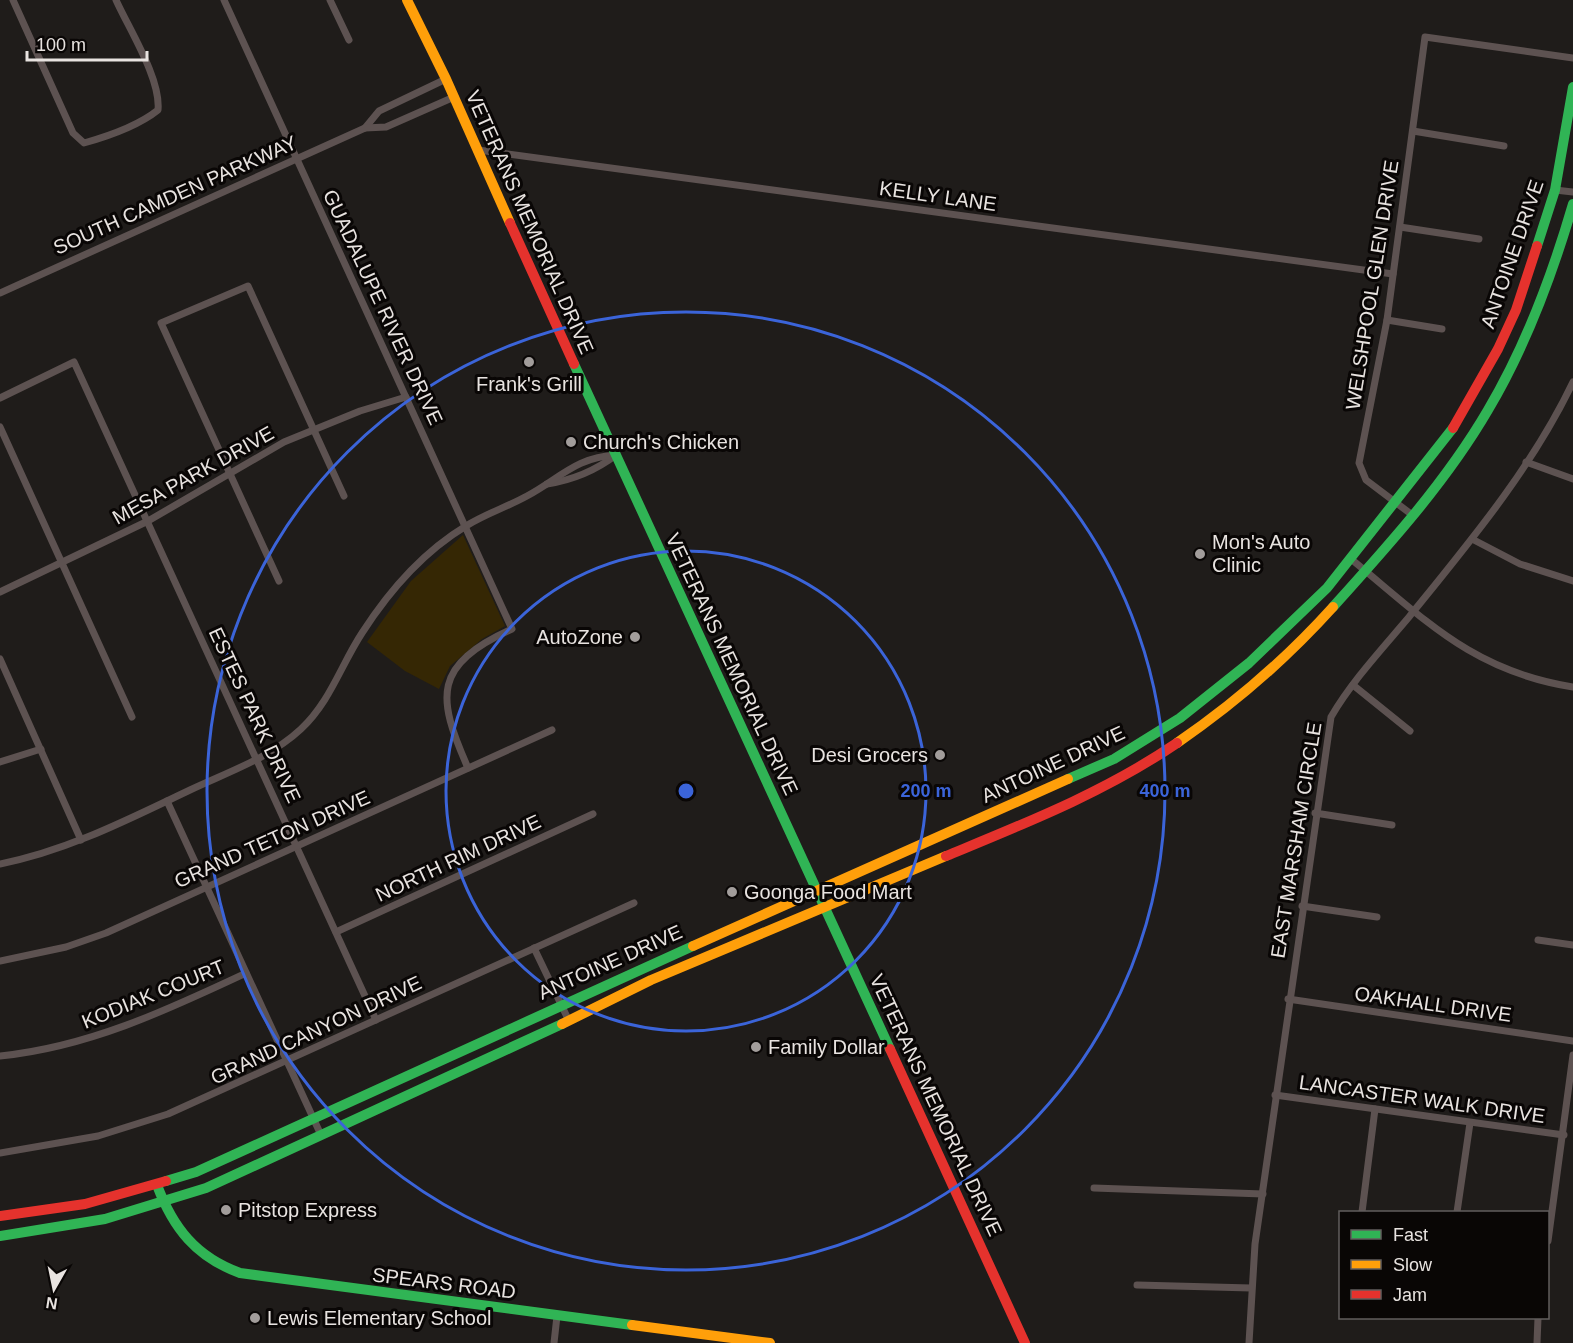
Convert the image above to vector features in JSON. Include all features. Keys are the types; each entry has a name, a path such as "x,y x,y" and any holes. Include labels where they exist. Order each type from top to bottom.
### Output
{"main road":[{"name":"VETERANS MEMORIAL DRIVE","path":"407,0 446,79 616,455 1025,1343"},
{"name":"ANTOINE DRIVE","path":"0,1216 85,1204 196,1172 663,958 1114,759 1180,718 1249,663 1327,588 1453,428 1498,349 1516,310 1556,190 1573,87"},
{"name":"ANTOINE DRIVE","path":"0,1236 90,1224 164,1204 321,1135 569,1021 669,972 824,905 1088,797 1151,761 1214,718 1282,660 1331,613 1465,446 1516,359 1535,319 1573,204"},
{"path":"1498,349 1516,359"},
{"path":"663,958 669,972"},
{"name":"SPEARS ROAD","path":"157,1185 178,1232 192,1248 223,1268 272,1279 770,1343"}],"street":[{"path":"13,0 74,133 84,142 106,137 149,117 158,110 159,98 153,82 116,0"},
{"name":"GUADALUPE RIVER DRIVE","path":"224,0 512,629 478,646 465,656 456,669 448,690 448,720 468,768"},
{"path":"330,0 349,40"},
{"name":"WELSHPOOL GLEN DRIVE","path":"1411,514 1366,480 1359,463 1387,321 1425,37 1573,58"},
{"name":"SOUTH CAMDEN PARKWAY","path":"364,128 379,111 446,79"},
{"name":"SOUTH CAMDEN PARKWAY","path":"0,293 364,128 386,127 454,97"},
{"path":"1413,131 1504,146"},
{"name":"KELLY LANE","path":"478,150 1393,274"},
{"path":"1556,190 1573,192"},
{"path":"1400,227 1479,239"},
{"path":"279,581 161,323 248,286 344,496"},
{"path":"1387,321 1442,329"},
{"name":"ESTES PARK DRIVE","path":"0,398 74,362 376,1020"},
{"name":"EAST MARSHAM CIRCLE","path":"1250,1343 1251,1288 1275,1095 1330,717 1472,539 1526,462 1573,382"},
{"name":"MESA PARK DRIVE","path":"0,592 148,521 229,472 314,429 406,397"},
{"path":"0,427 132,717"},
{"path":"547,484 564,482 586,473 616,455"},
{"path":"0,864 40,855 81,840 257,759 285,742 303,727 329,693 361,634 386,599 420,561 465,527 547,484 559,473 581,462 601,456 616,455"},
{"path":"1526,462 1573,479"},
{"path":"1472,539 1520,564 1573,581"},
{"path":"1351,559 1413,612 1478,657 1516,673 1573,687"},
{"path":"0,659 81,840"},
{"path":"1353,686 1410,730"},
{"name":"GRAND TETON DRIVE","path":"0,961 66,947 106,933 552,730"},
{"path":"0,762 41,749"},
{"path":"167,801 321,1135"},
{"path":"1316,813 1392,825"},
{"name":"NORTH RIM DRIVE","path":"336,932 593,814"},
{"name":"GRAND CANYON DRIVE","path":"0,1153 63,1144 133,1126 201,1101 634,903"},
{"path":"1302,906 1377,917"},
{"path":"1538,940 1573,945"},
{"path":"534,948 569,1021"},
{"name":"KODIAK COURT","path":"0,1056 57,1046 105,1034 168,1010 246,973"},
{"name":"OAKHALL DRIVE","path":"1288,999 1573,1041"},
{"path":"1549,1231 1557,1154 1564,1136 1573,1055"},
{"name":"LANCASTER WALK DRIVE","path":"1275,1095 1564,1136"},
{"path":"1362,1211 1375,1109"},
{"path":"1458,1211 1470,1123"},
{"path":"1094,1188 1263,1194"},
{"path":"1137,1285 1251,1288"},
{"path":"554,1343 557,1316"},
{"path":"1537,1343 1538,1319"}],"shaded area":[{"path":"463,535 505,626 482,639 450,666 439,689 405,671 367,642 411,581"}],"traffic: fast":[{"path":"1537,246 1555,190 1573,87"},
{"path":"1333,607 1395,537 1472,437 1502,386 1526,336 1556,258 1573,204"},
{"path":"574,364 890,1049"},
{"path":"1068,779 1114,759 1180,718 1249,663 1327,588 1453,428"},
{"path":"166,1181 196,1172 693,946"},
{"path":"0,1236 105,1219 206,1188 562,1024"},
{"path":"157,1185 171,1215 188,1239 211,1259 240,1273 632,1325"}],"traffic: slow":[{"path":"407,0 446,79 510,223"},
{"path":"1177,743 1259,679 1333,607"},
{"path":"693,946 1068,779"},
{"path":"562,1024 651,980 946,856"},
{"path":"632,1325 770,1343"}],"traffic: jam":[{"path":"510,223 574,364"},
{"path":"1453,428 1498,349 1516,310 1537,246"},
{"path":"946,856 1093,792 1150,761 1177,743"},
{"path":"890,1049 1025,1343"},
{"path":"0,1216 85,1204 166,1181"}],"place":[{"name":"Frank's Grill","path":"529,362"},
{"name":"Church's Chicken","path":"571,442"},
{"name":"Mon's Auto Clinic","path":"1200,554"},
{"name":"AutoZone","path":"635,637"},
{"name":"Desi Grocers","path":"940,755"},
{"name":"Goonga Food Mart","path":"732,892"},
{"name":"Family Dollar","path":"756,1047"},
{"name":"Pitstop Express","path":"226,1210"},
{"name":"Lewis Elementary School","path":"255,1318"}]}
